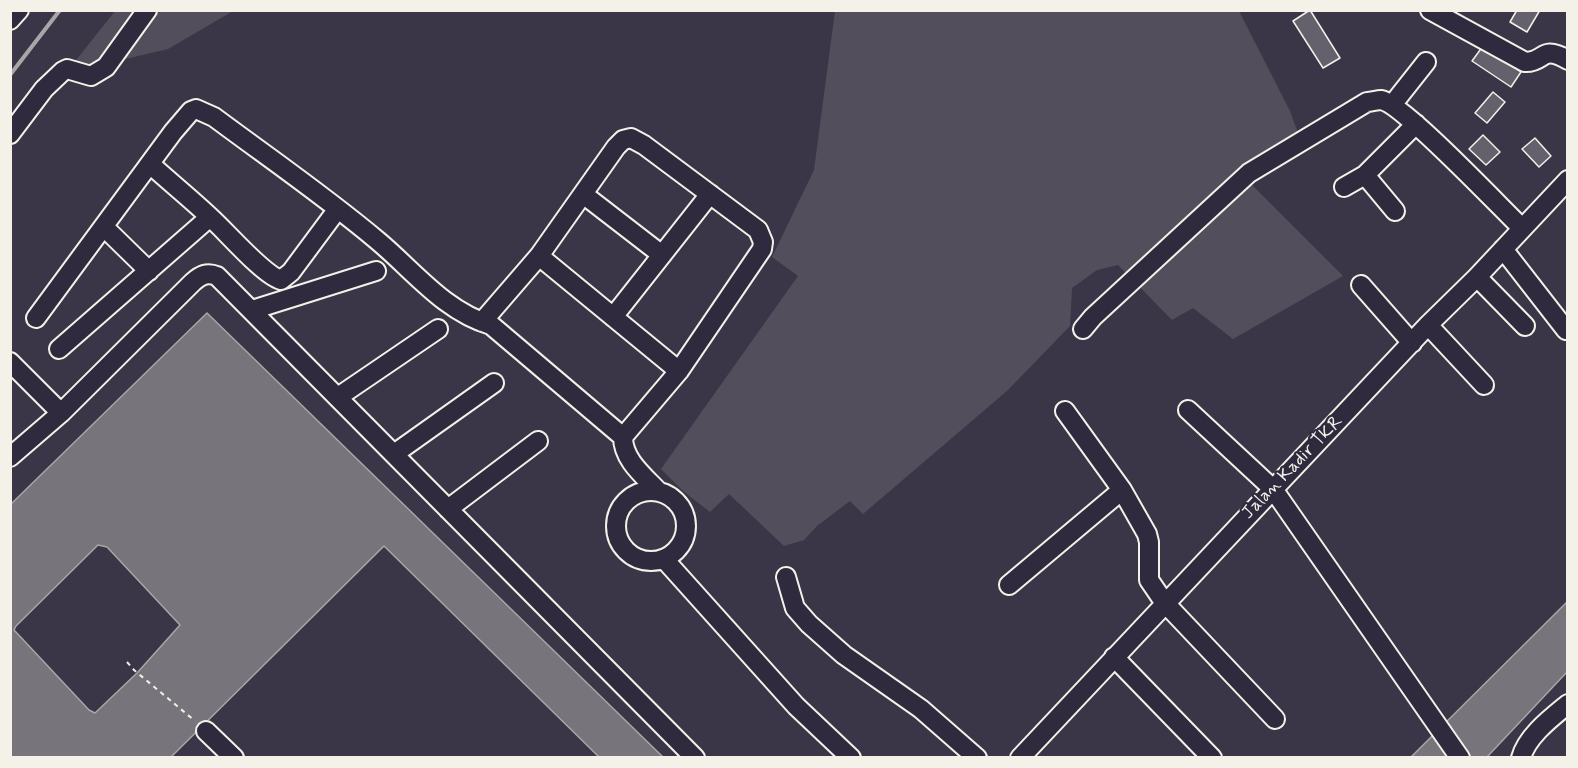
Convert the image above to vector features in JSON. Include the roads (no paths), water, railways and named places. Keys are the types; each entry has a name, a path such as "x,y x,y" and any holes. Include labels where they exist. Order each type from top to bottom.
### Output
{"street":[{"path":"10,20 19,10"},
{"path":"10,134 44,89 63,70 92,75 106,67 147,10"},
{"path":"1430,10 1525,62 1556,53 1568,60"},
{"path":"1392,105 1426,62"},
{"path":"1083,329 1093,317 1249,173 1368,102 1381,100 1392,105 1416,124 1522,228"},
{"path":"36,318 150,164 191,111 196,109 214,117 378,241 446,303 474,320 491,325 623,437"},
{"path":"1344,187 1365,175 1416,124"},
{"path":"482,322 538,256 623,140 631,138 758,230 763,242 762,249 679,371 623,437 623,447 627,455 659,492"},
{"path":"150,164 261,266 275,278 281,280 291,272 337,210"},
{"path":"1365,175 1395,211"},
{"name":"Jalan Kadir TKR","path":"1020,758 1164,602 1428,325 1477,278 1522,228 1564,192"},
{"path":"583,194 662,255"},
{"path":"613,317 710,194"},
{"path":"60,349 210,217"},
{"path":"104,227 149,271"},
{"path":"1503,249 1566,330"},
{"path":"538,256 679,371"},
{"path":"252,310 376,271"},
{"path":"10,457 61,413 201,276 210,273 217,276 695,758"},
{"path":"1477,278 1525,326"},
{"path":"1361,285 1412,343"},
{"path":"1428,325 1484,385"},
{"path":"338,397 438,329"},
{"path":"10,362 61,413"},
{"path":"394,454 494,383"},
{"path":"1065,411 1122,490 1147,534 1149,580 1164,602 1275,719"},
{"path":"1188,411 1274,489 1460,758"},
{"path":"448,509 538,441"},
{"path":"1009,585 1122,490"},
{"path":"659,492 669,495 676,501 686,518 685,538 680,547 664,559 644,560 626,551 620,543 616,524 618,514 630,498 639,493 659,492"},
{"path":"664,559 796,706 851,758"},
{"path":"786,577 795,608 808,624 844,655 921,709 977,758"},
{"path":"1114,657 1212,758"},
{"path":"1521,758 1524,748 1550,719 1568,704"},
{"path":"206,731 234,758"}],"waterway":[{"path":"10,75 60,10"}]}
